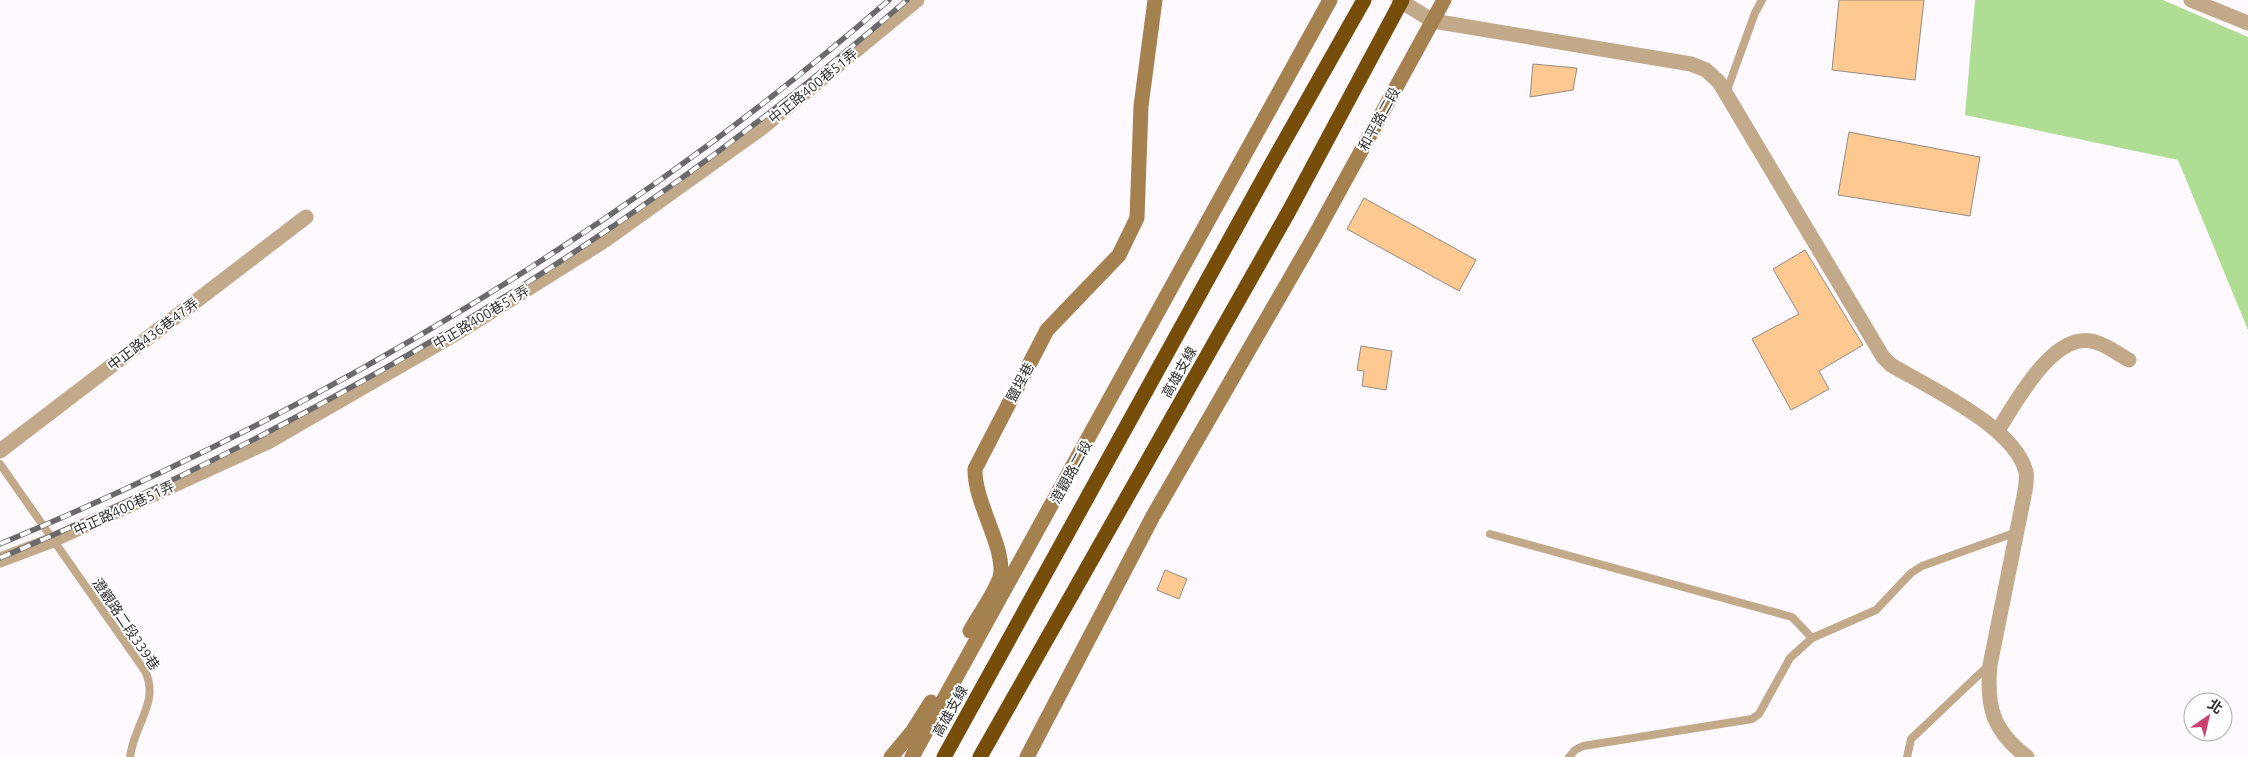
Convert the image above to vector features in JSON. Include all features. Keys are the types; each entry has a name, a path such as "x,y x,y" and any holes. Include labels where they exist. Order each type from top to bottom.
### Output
{"highway":[{"name":"高雄支線","path":"944,757 1263,178 1364,0"},
{"name":"高雄支線","path":"980,757 1289,211 1401,0"}],"street":[{"name":"中正路400巷51弄","path":"0,560 53,540 268,442 457,333 604,241 763,127 917,0"},
{"name":"鹽埕巷","path":"891,757 925,714 1000,577 1002,558 974,483 975,469 1047,330 1119,255 1137,218 1141,106 1155,0"},
{"name":"澄觀路二段","path":"912,757 1330,0"},
{"path":"1401,0 1433,21 1691,64 1706,70 1720,82 1883,357 1891,365 1998,430 2019,455 2026,473 2017,532 1990,665 1988,684 1993,714 2002,734 2027,757"},
{"name":"和平路二段","path":"1027,757 1153,516 1314,238 1444,0"},
{"path":"2191,0 2248,23"},
{"name":"中正路436巷47弄","path":"0,451 306,217"},
{"path":"1998,430 2035,374 2049,359 2067,345 2094,342 2129,360"}],"lane":[{"path":"1726,93 1755,13 1762,0"},
{"name":"澄觀路二段339巷","path":"0,464 151,683 152,696 132,742 130,757"},
{"path":"1569,757 1575,750 1583,746 1752,719 1759,714 1790,658 1812,638 1876,610 1911,573 1922,566 2017,532"},
{"path":"1490,534 1792,617 1812,638"},
{"path":"1907,757 1910,739 1990,665"}],"green space":[{"path":"1975,0 2163,0 2248,37 2248,330 2178,160 1965,115"}],"building":[{"path":"1839,0 1924,0 1915,80 1832,70"},
{"path":"1533,64 1577,68 1573,90 1530,97"},
{"path":"1849,132 1980,157 1970,216 1838,195"},
{"path":"1364,198 1476,260 1459,291 1347,229"},
{"path":"1805,250 1863,345 1819,371 1829,389 1791,410 1752,339 1799,314 1773,269"},
{"path":"1361,346 1392,351 1386,390 1362,386 1364,371 1357,370"},
{"path":"1165,570 1187,579 1179,599 1157,590"}],"railway":[{"path":"0,544 120,492 238,435 353,373 466,308 577,237 684,163 788,84 889,0"},
{"path":"0,558 123,504 243,445 361,382 476,315 588,243 697,167 804,86 907,0"}]}
